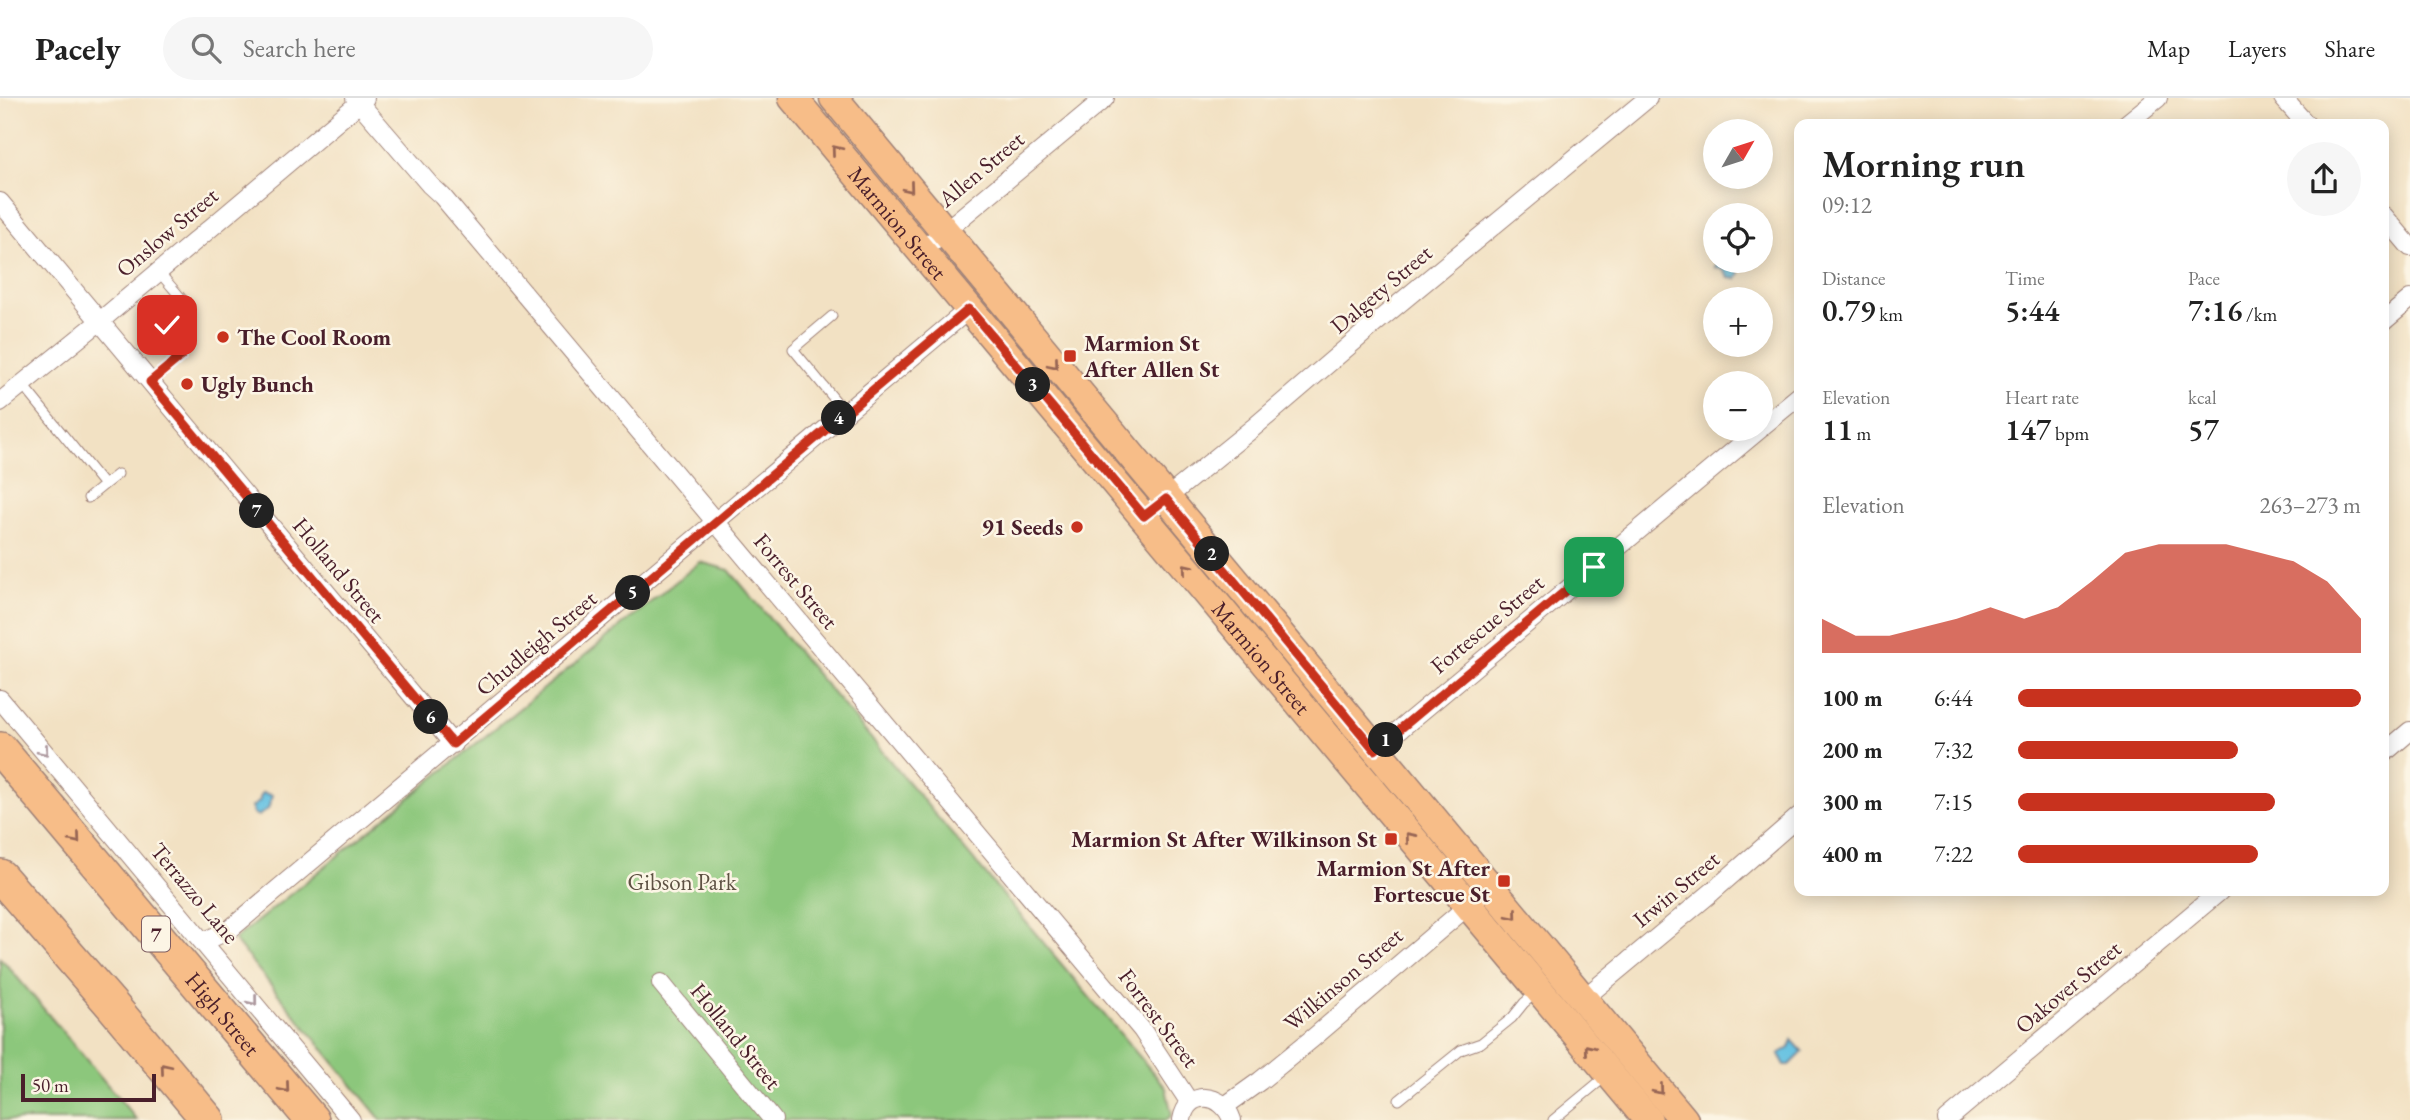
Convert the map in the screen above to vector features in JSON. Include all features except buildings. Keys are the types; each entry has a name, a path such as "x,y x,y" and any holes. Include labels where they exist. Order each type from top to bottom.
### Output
{"highway":[{"name":"High Street","path":"0,749 312,1120"},
{"path":"0,876 208,1120"}],"main road":[{"name":"Marmion Street","path":"793,98 969,309 1155,507 1375,750 1684,1120"},
{"name":"Marmion Street","path":"834,98 945,231 1155,507 1469,906 1648,1120"}],"street":[{"name":"Allen Street","path":"920,252 1105,98"},
{"name":"Dalgety Street","path":"1155,507 1648,98"},
{"path":"2132,119 2158,98"},
{"path":"2283,98 2302,119"},
{"name":"Onslow Street","path":"0,402 99,322 360,100"},
{"name":"Forrest Street","path":"360,100 1142,1030 1190,1103"},
{"name":"Holland Street","path":"0,202 453,744"},
{"path":"2389,222 2410,247"},
{"path":"2389,317 2410,299"},
{"name":"Chudleigh Street","path":"203,942 229,930 969,309"},
{"name":"Fortescue Street","path":"1773,418 1794,400"},
{"name":"Fortescue Street","path":"1375,750 1746,441"},
{"name":"Terrazzo Lane","path":"0,699 351,1120"},
{"path":"2389,749 2410,731"},
{"name":"Irwin Street","path":"1583,999 1794,820"},
{"name":"Wilkinson Street","path":"1228,1113 1270,1073 1490,887"},
{"name":"Oakover Street","path":"1947,1120 2214,896"},
{"path":"222,963 229,930"},
{"name":"Holland Street","path":"662,983 773,1120"},
{"path":"1182,1120 1185,1109 1197,1099 1212,1098 1228,1113"}],"lane":[{"path":"150,382 181,356 174,347 181,342 167,325 189,307 158,271"},
{"path":"832,316 793,349 845,412"},
{"path":"22,384 104,485"},
{"path":"88,498 117,474"},
{"path":"1399,1100 1461,1050 1481,1043 1502,1027 1540,990"},
{"path":"1553,1120 1609,1073"}],"green space":[{"name":"Gibson Park","path":"700,562 729,570 1166,1088 1172,1115 1166,1120 381,1120 234,940"},
{"path":"0,958 6,964 137,1120 0,1120"}],"water":[{"path":"1726,273 1740,273 1737,279 1729,278"},
{"path":"262,793 272,795 268,809 258,816 253,813 252,807 259,802"},
{"path":"1792,1040 1803,1052 1790,1065 1785,1065 1779,1054 1789,1048"}],"place":[{"name":"The Cool Room","path":"223,337"},
{"name":"Marmion St After Allen St","path":"1070,356"},
{"name":"Ugly Bunch","path":"187,384"},
{"name":"91 Seeds","path":"1077,527"},
{"name":"Marmion St After Wilkinson St","path":"1391,839"},
{"name":"Marmion St After Fortescue St","path":"1504,881"}],"route":[{"path":"167,325 181,342 174,347 181,356 150,382 453,744 969,309 1144,516 1166,499 1375,750 1594,567"}]}
